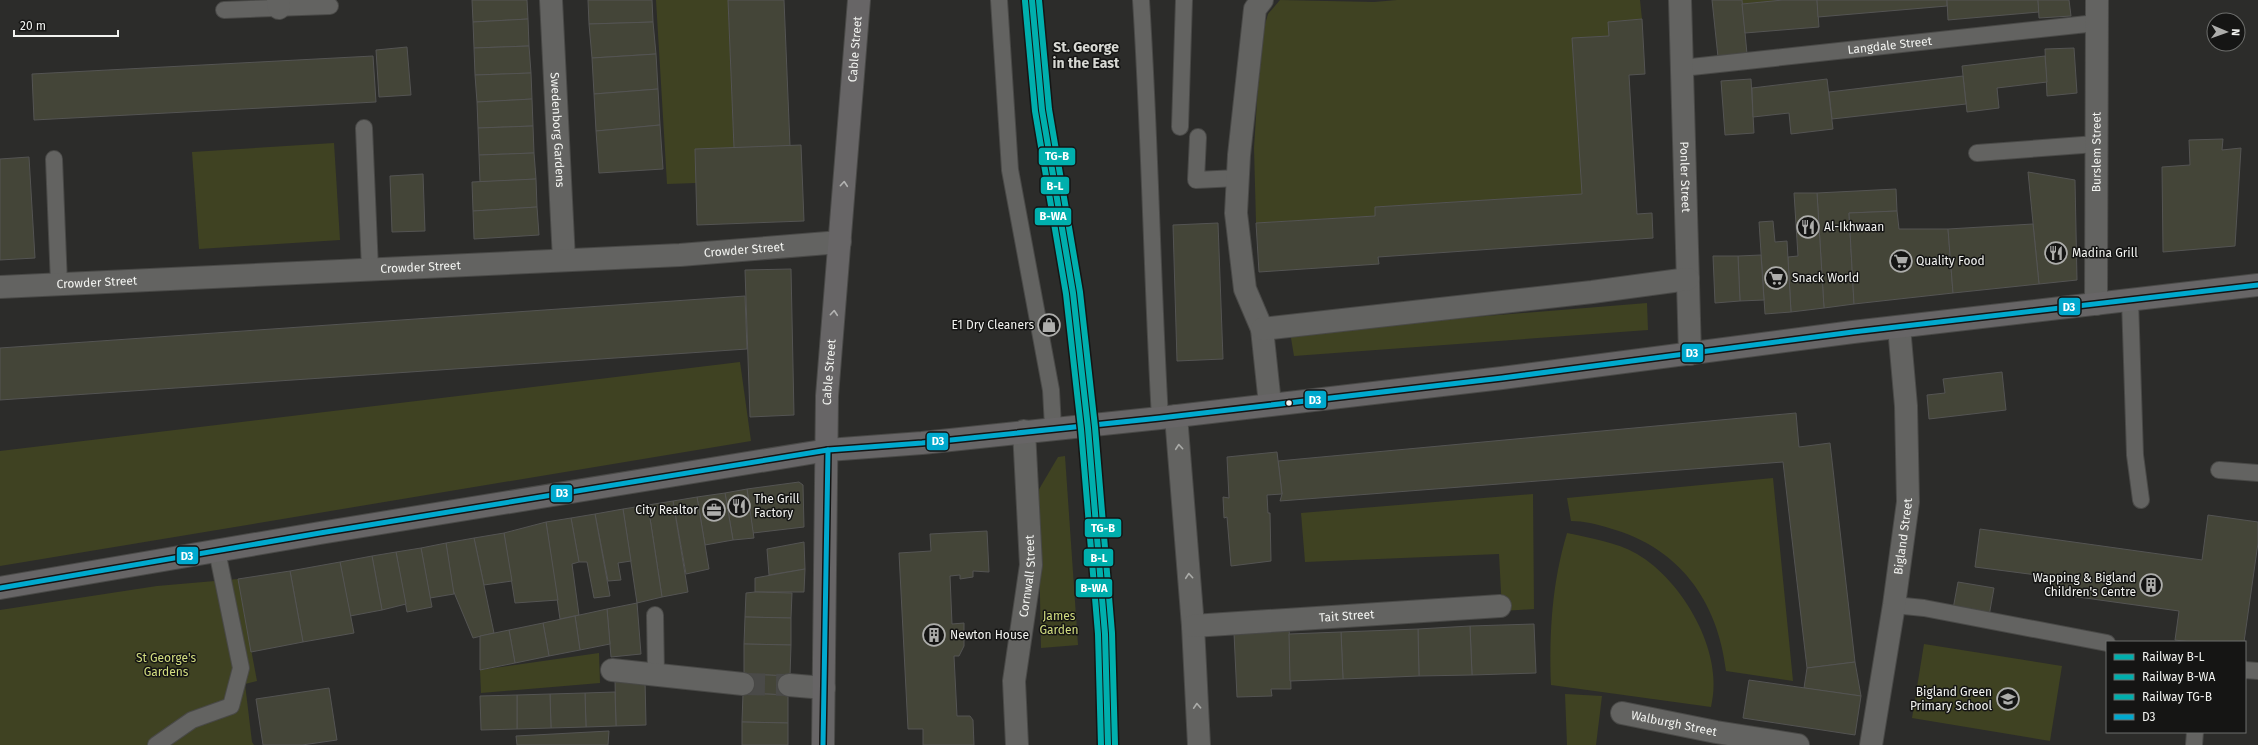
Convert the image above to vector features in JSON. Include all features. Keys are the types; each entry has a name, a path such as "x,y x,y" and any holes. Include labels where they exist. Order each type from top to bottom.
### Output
{"main road":[{"name":"Cable Street","path":"823,745 828,450 827,396 859,0"},
{"path":"0,588 828,450 922,443 1053,427 1168,417 1502,378 1899,327 2258,286"}],"street":[{"name":"Swedenborg Gardens","path":"552,0 564,260"},
{"path":"1262,0 1255,9 1238,178 1236,213 1245,289 1262,330 1270,404"},
{"name":"Ponler Street","path":"1680,0 1690,354"},
{"name":"Burslem Street","path":"2096,304 2097,0"},
{"name":"Crowder Street","path":"0,287 680,255 840,242"},
{"path":"1262,330 1592,292 1688,279"},
{"name":"Bigland Street","path":"1871,745 1894,605 1908,502 1906,406 1899,327"},
{"path":"1168,417 1193,626 1199,745"},
{"name":"Cornwall Street","path":"1016,745 1014,681 1031,565 1024,431"},
{"name":"Tait Street","path":"1193,626 1500,606"},
{"path":"612,670 743,684"},
{"path":"789,685 824,688"},
{"name":"Walburgh Street","path":"1622,713 1716,732 1798,745"}],"lane":[{"path":"998,0 1010,170 1051,390 1053,427"},
{"path":"1141,0 1148,119 1153,283 1168,417"},
{"path":"1180,127 1184,0"},
{"path":"224,10 278,4 330,6"},
{"name":"Langdale Street","path":"1682,68 2096,23"},
{"path":"364,128 370,269"},
{"path":"1198,137 1196,180 1238,178"},
{"path":"1978,153 2096,144"},
{"path":"54,159 59,284"},
{"path":"2130,300 2135,455 2141,500"},
{"path":"2218,470 2258,473"},
{"path":"156,745 192,720 231,706 241,668 217,551"},
{"path":"1894,605 1924,608 2106,643"},
{"path":"655,615 656,674"},
{"path":"2246,670 2258,671"},
{"path":"2194,745 2195,733"}],"green space":[{"path":"656,0 728,0 734,148 695,149 696,183 667,184"},
{"path":"1280,0 1374,2 1397,0 1640,0 1642,19 1609,22 1609,36 1572,38 1582,194 1375,207 1375,216 1256,223 1254,148 1261,38 1268,14"},
{"path":"1742,0 1783,0 1742,4"},
{"path":"334,143 340,240 199,249 192,152"},
{"path":"1647,303 1648,330 1294,356 1290,332"},
{"path":"740,362 751,441 0,566 0,451"},
{"name":"James Garden","path":"1065,456 1078,645 1041,648 1038,491 1058,457"},
{"path":"1773,478 1793,681 1726,671 1722,646 1714,622 1704,600 1691,580 1675,563 1656,549 1634,537 1595,524 1571,521 1567,498"},
{"path":"1533,494 1534,609 1502,611 1499,554 1305,562 1301,513"},
{"path":"1567,533 1603,541 1629,550 1654,566 1670,582 1684,600 1696,620 1706,642 1712,664 1714,686 1711,707 1551,685 1551,627 1555,589"},
{"name":"St George's Gardens","path":"238,579 257,681 245,684 252,742 254,745 0,745 0,610 157,586"},
{"path":"1924,644 2062,666 2050,741 1912,718"},
{"path":"599,653 600,683 481,693 480,670"},
{"path":"1565,694 1602,696 1596,745 1567,745"}],"building":[{"path":"472,0 527,0 528,19 473,22"},
{"path":"588,0 652,0 653,22 589,24"},
{"path":"728,0 784,0 790,146 734,148"},
{"path":"1712,0 1742,0 1747,54 1718,57"},
{"path":"1783,0 1817,0 1819,27 1745,33 1742,4"},
{"path":"1817,0 1947,0 1947,6 1818,17"},
{"path":"1947,0 2038,0 2039,12 1948,20"},
{"path":"2038,0 2069,0 2071,16 2039,18"},
{"path":"528,19 529,46 474,48 473,22"},
{"path":"1642,19 1645,74 1629,75 1637,214 1652,213 1653,238 1378,257 1379,264 1259,272 1256,223 1375,216 1375,207 1582,194 1572,38 1609,36 1608,22"},
{"path":"653,22 656,54 592,58 589,24"},
{"path":"529,46 531,73 475,75 474,48"},
{"path":"407,47 411,95 379,97 376,50"},
{"path":"2074,48 2077,93 2047,96 2045,49"},
{"path":"656,54 658,89 594,94 592,58"},
{"path":"373,56 376,102 34,120 32,74"},
{"path":"2045,56 2047,82 1997,88 1999,108 1967,112 1962,66"},
{"path":"531,73 532,99 477,102 475,75"},
{"path":"1963,76 1966,104 1832,119 1829,92"},
{"path":"1751,79 1754,133 1725,135 1721,81"},
{"path":"1827,79 1833,129 1791,134 1789,113 1753,117 1752,88"},
{"path":"658,89 660,125 596,131 594,94"},
{"path":"532,99 533,126 478,128 477,102"},
{"path":"660,125 663,169 599,173 596,131"},
{"path":"533,126 534,153 479,155 478,128"},
{"path":"2223,139 2222,150 2241,148 2235,246 2163,252 2162,167 2190,165 2189,140"},
{"path":"801,145 804,221 697,225 695,149"},
{"path":"534,153 536,179 480,182 479,155"},
{"path":"29,157 35,258 0,260 0,159"},
{"name":"Madina Grill","path":"2028,172 2075,180 2077,280 2039,284"},
{"path":"423,174 425,231 392,232 390,176"},
{"path":"536,179 537,207 473,211 472,182"},
{"path":"1896,189 1897,211 1849,213 1854,304 1824,308 1817,193"},
{"name":"Al-Ikhwaan","path":"1794,193 1817,193 1824,308 1791,312 1788,257 1798,256"},
{"path":"537,207 539,235 474,239 473,211"},
{"name":"Quality Food","path":"1897,211 1899,229 1948,229 1953,293 1854,304 1849,213"},
{"name":"Snack World","path":"1773,221 1775,242 1787,241 1791,312 1765,314 1759,222"},
{"path":"1218,223 1223,359 1177,361 1173,225"},
{"path":"2033,224 2039,284 1953,293 1948,229"},
{"path":"1761,255 1764,300 1740,301 1738,256"},
{"path":"1713,256 1738,256 1740,301 1715,303"},
{"path":"791,269 794,415 750,417 745,270"},
{"path":"745,296 747,349 0,400 0,348"},
{"path":"2002,372 2006,410 1929,419 1927,395 1945,393 1943,379"},
{"path":"1796,413 1799,447 1830,443 1855,662 1807,668 1783,462 1280,501 1282,494 1278,461"},
{"path":"1277,452 1282,494 1267,495 1268,513 1270,513 1271,561 1231,566 1227,517 1224,518 1223,497 1229,498 1227,457"},
{"path":"799,482 803,485 804,527 753,533 747,489"},
{"path":"747,489 754,538 733,540 725,493"},
{"path":"725,493 733,540 705,545 697,497"},
{"path":"697,497 709,569 686,574 673,501"},
{"path":"673,501 688,592 662,597 648,505"},
{"path":"648,505 662,597 637,603 623,509"},
{"path":"623,509 631,561 618,563 621,580 608,581 595,514"},
{"path":"595,514 610,596 594,598 587,562 579,562 571,518"},
{"name":"Wapping & Bigland Children's Centre","path":"2208,515 2258,522 2258,543 2244,641 2175,640 2179,611 2049,593 2052,577 1975,567 1980,529 2202,560"},
{"path":"571,518 579,562 572,564 579,615 560,619 546,522"},
{"path":"546,522 558,600 515,603 504,533"},
{"name":"Newton House","path":"987,531 989,572 973,571 973,577 960,579 960,575 950,576 952,624 964,623 964,646 959,656 954,656 957,716 970,716 973,720 974,745 923,745 923,729 908,729 899,553 931,551 930,534"},
{"path":"504,533 512,581 484,585 474,538"},
{"path":"474,538 494,633 473,638 453,590 446,543"},
{"path":"804,542 805,569 769,575 767,549"},
{"path":"446,543 454,594 430,598 421,548"},
{"path":"421,548 432,607 407,612 396,552"},
{"path":"396,552 406,604 382,610 372,556"},
{"path":"372,556 382,610 350,616 340,562"},
{"path":"340,562 354,633 303,642 290,571"},
{"path":"805,569 804,592 755,592 755,578"},
{"path":"290,571 303,642 251,652 238,579"},
{"path":"1958,582 1994,588 1989,616 1953,609"},
{"path":"746,593 792,593 791,618 745,617"},
{"path":"637,603 641,654 611,657 607,609"},
{"path":"607,609 610,644 580,650 575,616"},
{"path":"575,616 580,650 549,656 543,623"},
{"path":"745,617 791,618 791,645 744,644"},
{"path":"543,623 549,656 515,663 509,630"},
{"path":"1289,624 1291,689 1271,689 1272,696 1237,697 1234,633"},
{"path":"1534,624 1536,673 1472,675 1470,626"},
{"path":"1470,626 1472,675 1419,676 1418,629"},
{"path":"1418,629 1419,676 1343,679 1341,632"},
{"path":"509,630 515,663 480,670 480,636"},
{"path":"1341,632 1343,679 1290,681 1289,634"},
{"path":"744,644 791,645 790,676 744,674"},
{"path":"1855,662 1861,696 1804,688 1807,668"},
{"path":"744,674 790,676 788,695 743,693"},
{"path":"645,679 646,725 616,726 615,680"},
{"path":"1749,680 1861,696 1855,735 1743,718"},
{"path":"329,688 337,740 302,745 263,745 256,699"},
{"path":"615,692 616,726 586,727 585,693"},
{"path":"585,693 586,727 551,728 550,694"},
{"path":"743,693 788,695 788,723 742,722"},
{"path":"550,694 551,728 517,729 517,695"},
{"path":"517,695 517,729 481,730 480,696"},
{"path":"742,722 788,723 788,745 742,745"},
{"path":"609,731 608,745 517,745 516,736"}],"tunnel":[{"path":"743,684 789,685"}],"rail line":[{"name":"B-L","path":"1032,0 1042,110 1073,293 1088,428 1105,634 1108,745"},
{"name":"TG-B","path":"1039,0 1049,109 1080,292 1095,427 1112,633 1115,745"},
{"name":"B-WA","path":"1025,1 1035,111 1066,294 1081,429 1098,634 1101,745"}],"transit line":[{"name":"D3","path":"0,588 320,533 828,450 922,443 1160,418 1502,378 1853,332 2258,285"},
{"name":"D3","path":"823,745 828,450"}],"place":[{"name":"Al-Ikhwaan","path":"1808,227"},
{"name":"Madina Grill","path":"2056,253"},
{"name":"Quality Food","path":"1901,261"},
{"name":"Snack World","path":"1776,278"},
{"name":"E1 Dry Cleaners","path":"1049,325"},
{"name":"The Grill Factory","path":"739,506"},
{"name":"City Realtor","path":"714,510"},
{"name":"Wapping & Bigland Children's Centre","path":"2151,585"},
{"name":"Newton House","path":"934,635"},
{"name":"Bigland Green Primary School","path":"2008,699"}],"district":[{"name":"St. George in the East","path":"1086,56"}]}
